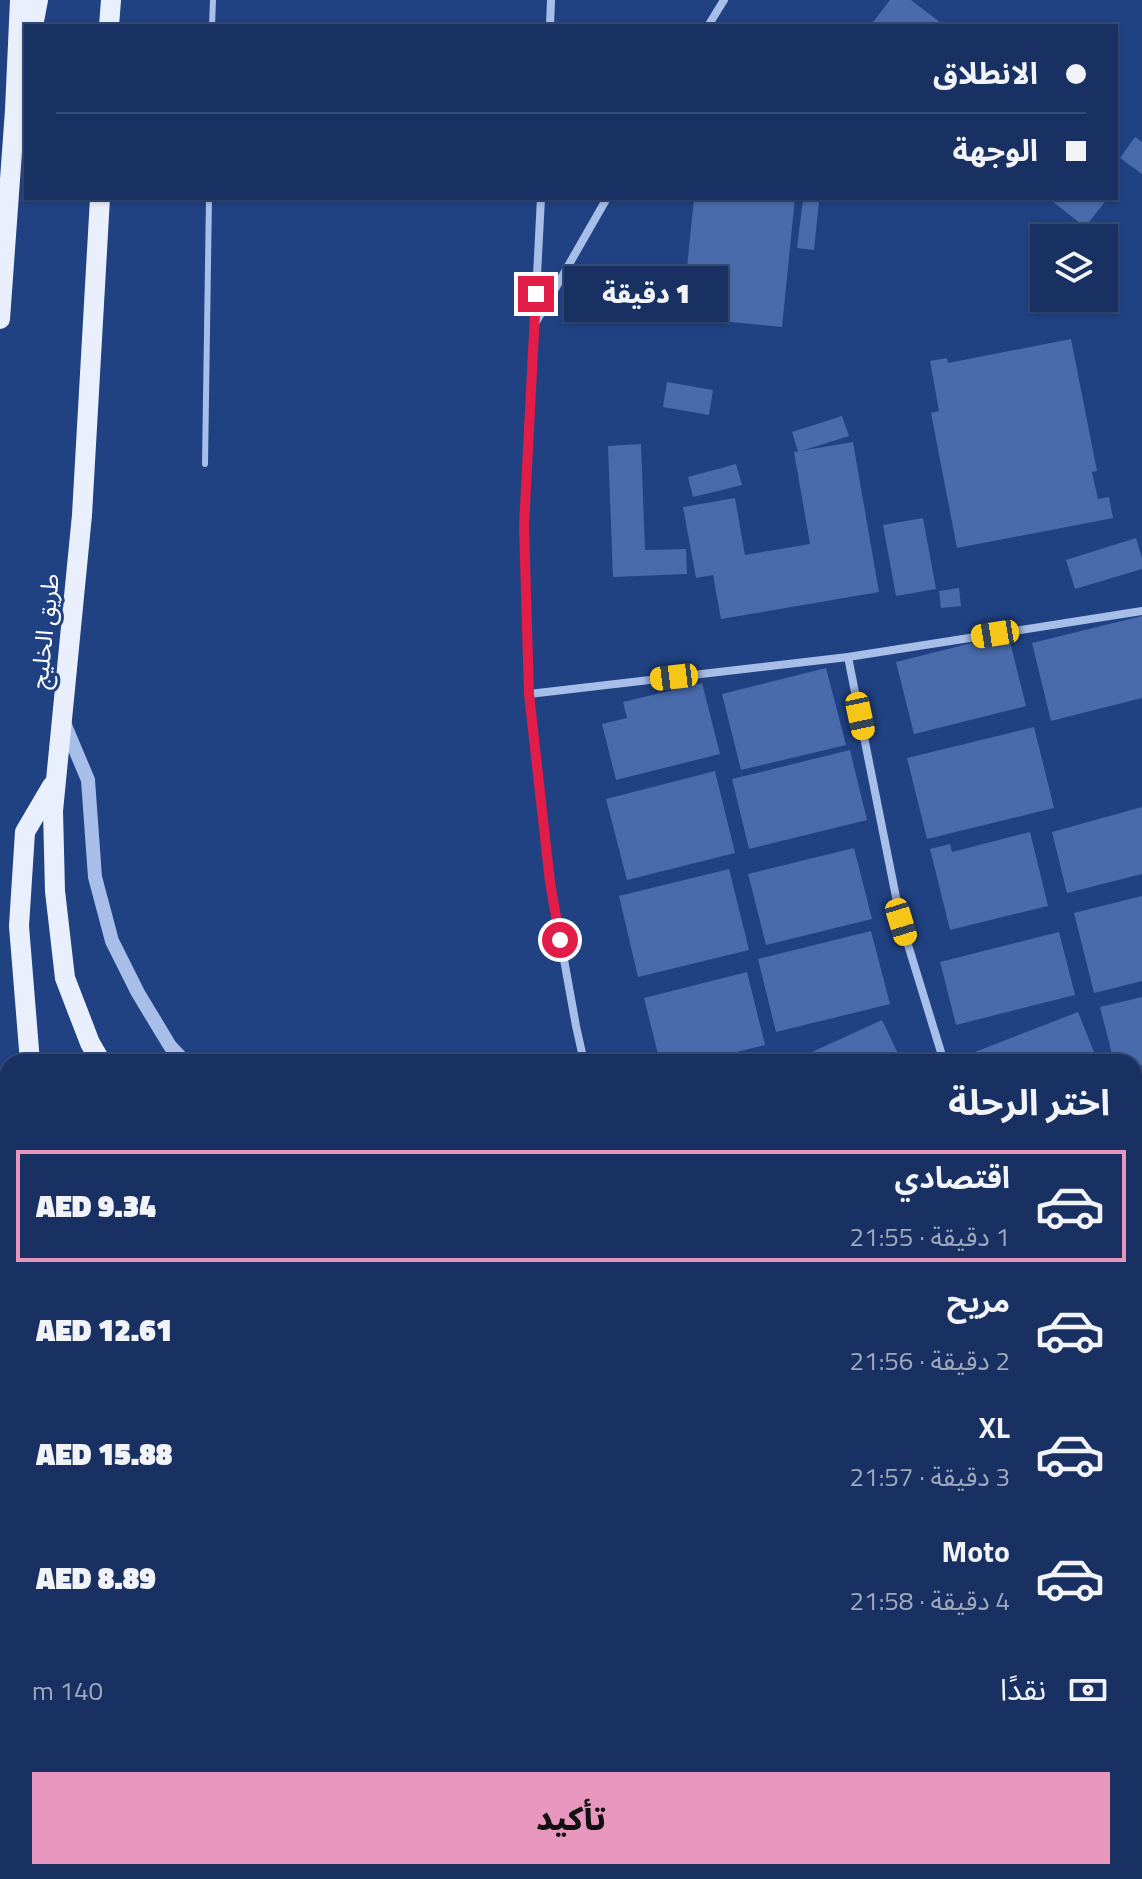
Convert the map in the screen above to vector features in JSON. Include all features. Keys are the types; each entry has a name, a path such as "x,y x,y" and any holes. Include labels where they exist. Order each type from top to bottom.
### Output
{"main road":[{"path":"0,319 20,0"},
{"path":"33,24 38,0"},
{"path":"15,110 24,67"},
{"name":"طريق الخليج","path":"96,1054 65,978 55,891 53,811 82,515 100,200"},
{"path":"29,1054 19,926 25,832 56,780"}],"street":[{"path":"550,24 551,0"},
{"path":"709,24 724,0"},
{"path":"541,200 524,526 529,694 550,882 582,1054"},
{"path":"534,326 606,200"},
{"path":"529,694 848,657 1142,611"},
{"path":"848,657 901,922 942,1054"},
{"path":"62,718 88,780 95,877 112,941 138,993 178,1054"}],"lane":[{"path":"212,24 213,0"},
{"path":"205,464 209,200"}],"building":[{"path":"890,0 911,0 942,24 872,24"},
{"path":"1135,137 1142,142 1142,174 1120,158"},
{"path":"694,200 795,200 782,327 682,317"},
{"path":"803,200 819,202 814,250 797,248"},
{"path":"1051,200 1106,200 1087,224 1081,224"},
{"path":"1071,339 1097,471 1092,472 1098,499 1109,497 1113,518 957,548 931,413 939,411 930,361 947,358 948,363"},
{"path":"667,382 713,390 709,415 663,407"},
{"path":"842,416 849,436 798,452 792,432"},
{"path":"853,442 879,592 721,619 713,575 696,578 683,507 735,498 745,555 810,544 794,452"},
{"path":"641,444 645,550 686,549 687,574 613,577 608,446"},
{"path":"736,464 742,485 693,497 688,477"},
{"path":"923,518 936,589 896,596 883,525"},
{"path":"1136,538 1142,569 1075,589 1066,560"},
{"path":"959,588 961,606 941,608 939,591"},
{"path":"1142,616 1142,698 1051,721 1032,643"},
{"path":"1008,634 1026,706 914,734 896,662"},
{"path":"826,668 846,745 741,770 722,694"},
{"path":"702,683 720,754 616,780 602,724 627,718 623,702"},
{"path":"1034,727 1054,808 927,839 907,758"},
{"path":"850,750 867,820 749,849 732,779"},
{"path":"715,771 735,853 627,880 606,799"},
{"path":"1142,807 1142,874 1067,893 1052,832"},
{"path":"1030,832 1048,906 950,930 930,849 950,844 952,852"},
{"path":"854,848 872,919 766,945 748,874"},
{"path":"729,869 749,950 638,977 619,896"},
{"path":"1142,896 1142,981 1094,993 1074,913"},
{"path":"871,931 890,1004 776,1032 758,959"},
{"path":"1059,932 1075,995 956,1025 940,962"},
{"path":"747,972 765,1045 728,1054 658,1054 644,998"},
{"path":"1142,997 1142,1054 1112,1054 1100,1007"},
{"path":"1078,1012 1095,1054 976,1054"},
{"path":"882,1020 898,1054 808,1054"}],"route":[{"path":"536,294 524,526 529,694 550,882 560,940"}]}
